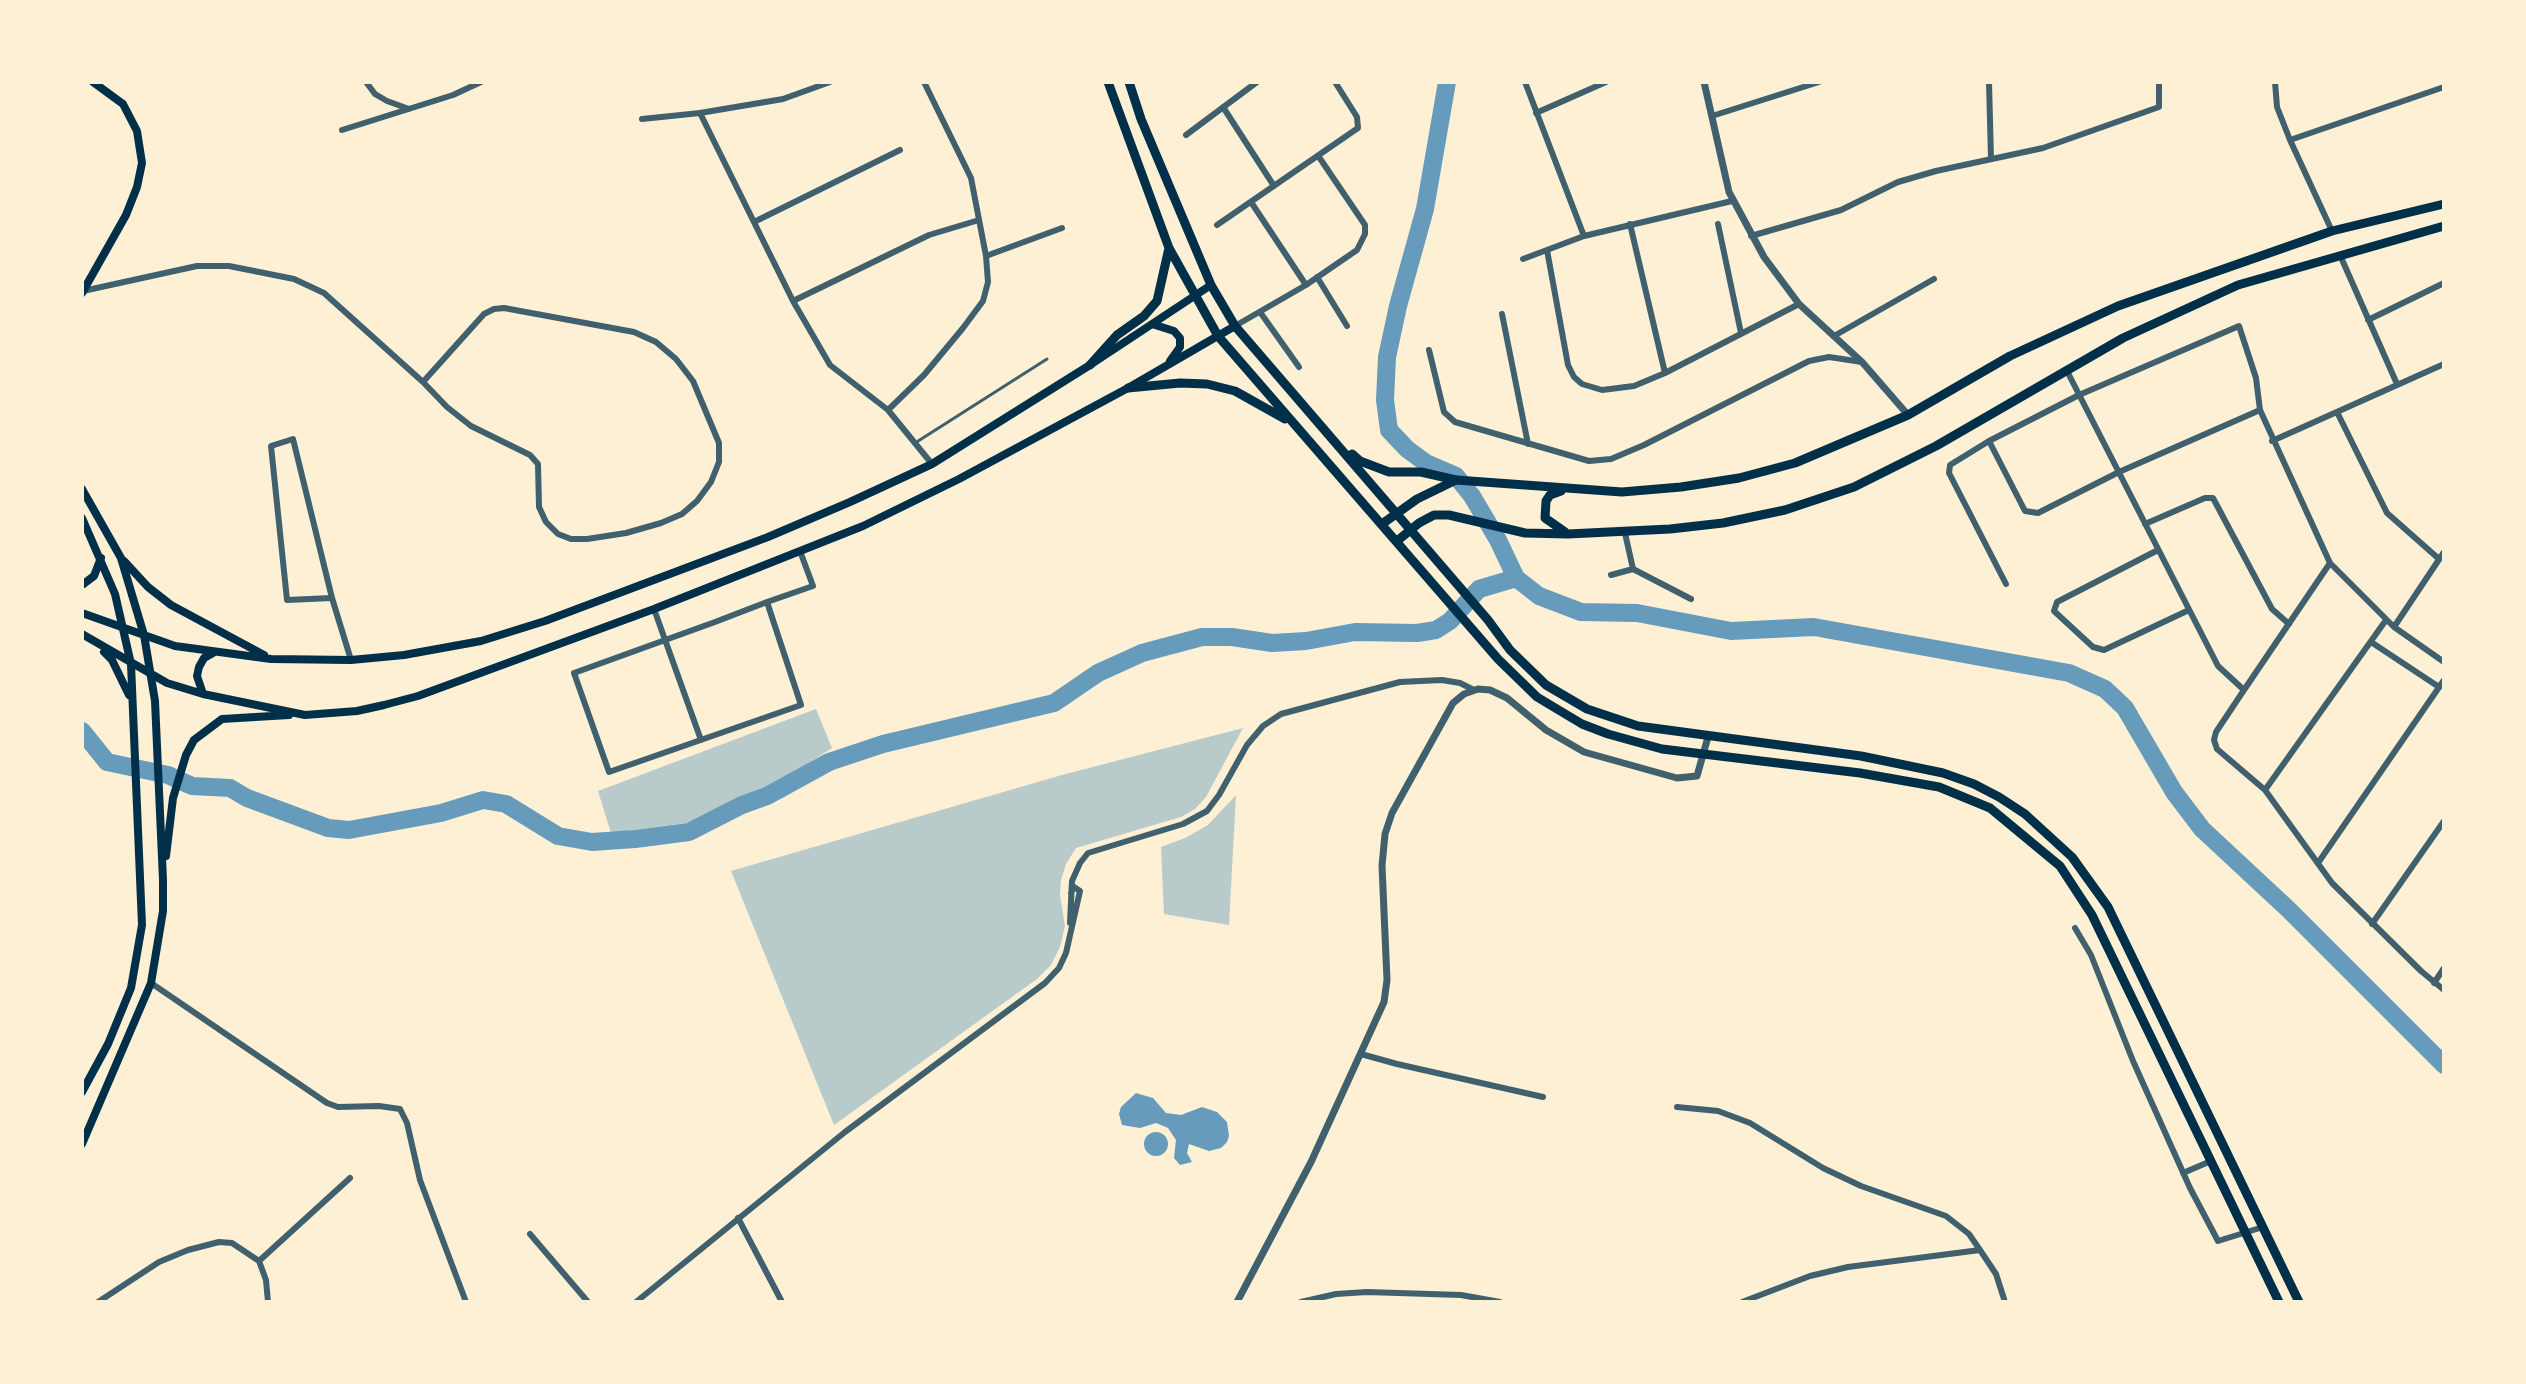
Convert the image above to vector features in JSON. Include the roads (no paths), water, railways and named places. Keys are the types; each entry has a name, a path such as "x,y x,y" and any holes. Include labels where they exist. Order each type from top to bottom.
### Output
{"main road":[{"path":"83,292 126,215 142,163 137,131 123,104 93,82"},
{"path":"1108,82 1169,248 1218,336 1517,679 1558,711 1582,724 1662,749 1860,773 1939,787 1990,808 2060,866 2077,889 2279,1302"},
{"path":"1129,82 1141,119 1211,285 1235,326 1527,669 1567,699 1638,726 1861,756 1943,773 1974,784 1999,797 2048,833 2082,868 2108,907 2299,1302"},
{"path":"1336,443 1360,461 1389,472 1421,472 1456,480 1564,490 1622,492 1739,478 1795,463 1908,415 2010,356 2118,306 2332,231 2444,204"},
{"path":"1397,541 1434,515 1449,515 1525,533 1568,534 1625,533 1723,523 1785,510 1854,487 1936,446 2123,338 2238,285 2444,226"},
{"path":"1090,365 1117,335 1144,316 1157,301 1169,248"},
{"path":"82,613 175,646 271,659 351,660 440,650 481,641 545,621 810,520 932,464 1211,285"},
{"path":"1152,324 1174,331 1180,338 1180,347 1166,366"},
{"path":"163,880 176,787 186,755 194,740 222,719 357,711 418,696 654,609 863,526 909,504 1128,388 1235,326"},
{"path":"1128,388 1207,384 1235,391 1292,422"},
{"path":"1382,524 1417,499 1456,480"},
{"path":"82,489 121,558 144,635 152,675 158,749 163,880 163,911 151,983 82,1144"},
{"path":"1564,490 1550,495 1546,501 1545,518 1568,534"},
{"path":"82,518 101,557 129,631 142,925 131,988 118,1022 82,1092"},
{"path":"82,585 94,576 101,557"},
{"path":"121,558 148,587 171,605 271,659"},
{"path":"82,634 152,675 203,694 305,715"},
{"path":"96,643 112,660 132,703"},
{"path":"203,694 197,676 199,667 204,658 213,653"}],"street":[{"path":"366,82 375,94 409,109"},
{"path":"342,130 453,95 481,82"},
{"path":"642,119 783,99 830,82"},
{"path":"888,410 924,375 983,301 988,282 971,178 924,82"},
{"path":"1186,135 1257,82"},
{"path":"1217,225 1358,128 1357,117 1335,82"},
{"path":"1525,82 1584,236"},
{"path":"1536,113 1606,82"},
{"path":"1704,82 1732,201 1751,236 1799,304 1862,362 1908,415"},
{"path":"1712,116 1819,82"},
{"path":"1989,82 1991,159"},
{"path":"1751,236 1841,210 1898,182 2043,148 2159,107 2159,82"},
{"path":"2275,82 2277,107 2332,231"},
{"path":"2290,140 2444,87"},
{"path":"1223,107 1274,186"},
{"path":"700,113 793,301 830,365 888,410 932,464"},
{"path":"754,222 900,150"},
{"path":"1235,326 1306,285 1357,250 1365,234 1365,225 1319,157"},
{"path":"1523,259 1584,236 1732,201"},
{"path":"1251,202 1306,285"},
{"path":"793,301 935,232 979,220"},
{"path":"1630,224 1665,373"},
{"path":"1718,224 1741,333"},
{"path":"986,256 1062,228"},
{"path":"1547,250 1568,365 1574,377 1592,388 1616,390 1665,373 1799,304"},
{"path":"2340,255 2397,384"},
{"path":"83,292 197,266 229,266 294,279 324,293 471,426 530,455 538,464 539,507 546,522 558,534 571,539 626,533 682,514 711,482 719,462 719,443 693,381 676,359 656,342 634,332 504,308 494,309 484,314 423,382"},
{"path":"1317,277 1347,326"},
{"path":"1834,336 1934,279"},
{"path":"2368,320 2444,283"},
{"path":"1260,312 1299,367"},
{"path":"1502,314 1528,444"},
{"path":"2006,584 1949,473 1950,465 1989,441 2079,395 2239,326 2256,378 2260,410 2330,563 2394,627 2444,662"},
{"path":"1429,350 1444,412 1455,422 1589,461 1611,459 1644,445 1809,361 1829,357 1862,362"},
{"path":"2272,441 2444,364"},
{"path":"2067,371 2218,666 2244,690"},
{"path":"1989,441 2025,511 2038,513 2119,472 2260,410"},
{"path":"2337,412 2387,513 2439,559"},
{"path":"332,598 287,600 271,446 293,439 332,598 351,660"},
{"path":"2145,524 2205,498 2213,498 2272,609 2289,624"},
{"path":"1625,533 1633,569"},
{"path":"2158,550 2057,602 2054,607 2057,615 2093,647 2104,650 2189,610"},
{"path":"767,602 801,705 609,772 574,673 665,639 767,602 813,586 800,551"},
{"path":"2394,627 2444,552"},
{"path":"2330,563 2216,732 2214,740 2217,749 2265,790 2332,883 2444,990"},
{"path":"1611,575 1633,569 1691,599"},
{"path":"654,609 701,740"},
{"path":"2265,790 2386,620"},
{"path":"2318,863 2442,684 2371,642"},
{"path":"636,1302 845,1132 1045,983 1059,968 1080,891 1074,887 1071,893 1072,881 1088,853 1183,824 1207,811 1247,745 1263,726 1281,714 1400,682 1442,680 1460,683 1474,690 1490,690 1507,698 1563,741 1602,759 1684,779 1697,776 1708,737"},
{"path":"1237,1302 1311,1162 1384,1002 1387,980 1382,866 1385,834 1392,813 1443,717 1453,703 1474,690"},
{"path":"2372,924 2444,821"},
{"path":"2075,928 2091,955 2133,1061 2183,1173 2218,1241 2263,1227"},
{"path":"2434,983 2444,968"},
{"path":"151,983 168,991 327,1103 338,1107 400,1109 407,1123 420,1180 466,1302"},
{"path":"1361,1054 1543,1097"},
{"path":"1677,1107 1718,1111 1750,1123 1823,1168 1861,1186 1946,1216 1969,1234 1980,1250 1996,1274 2005,1302"},
{"path":"2183,1173 2211,1161"},
{"path":"259,1261 350,1178"},
{"path":"738,1218 782,1302"},
{"path":"530,1234 588,1302"},
{"path":"98,1302 159,1262 219,1242 232,1243 245,1249 259,1261 266,1280 268,1302"},
{"path":"1742,1302 1810,1276 1848,1267 1980,1250"},
{"path":"1301,1302 1336,1294 1367,1292 1461,1295 1500,1302"}],"lane":[{"path":"915,443 1047,359"}],"water":[{"path":"1136,1093 1153,1098 1166,1113 1181,1115 1202,1107 1217,1112 1227,1122 1227,1142 1221,1148 1209,1151 1189,1144 1187,1153 1192,1162 1180,1165 1174,1158 1176,1140 1168,1128 1156,1123 1140,1128 1122,1125 1121,1107"},
{"path":"1156,1132 1164,1136 1168,1144 1164,1152 1156,1156 1148,1152 1144,1144 1148,1136"}],"waterway":[{"path":"1447,82 1425,209 1387,357 1385,400 1389,430 1426,463 1456,476 1472,496 1498,540 1516,578 1539,596 1581,612 1637,613 1731,631 1814,627 2069,673 2105,689 2125,708 2174,792 2202,829 2289,910 2444,1065"},
{"path":"82,731 107,762 168,775 192,786 230,788 247,798 328,828 349,830 441,813 483,800 506,804 558,836 592,842 635,839 689,832 767,796 829,762 883,744 1054,703 1098,673 1142,653 1202,637 1232,637 1272,643 1306,641 1355,632 1417,633 1436,630 1450,621 1479,589 1516,578"}]}
